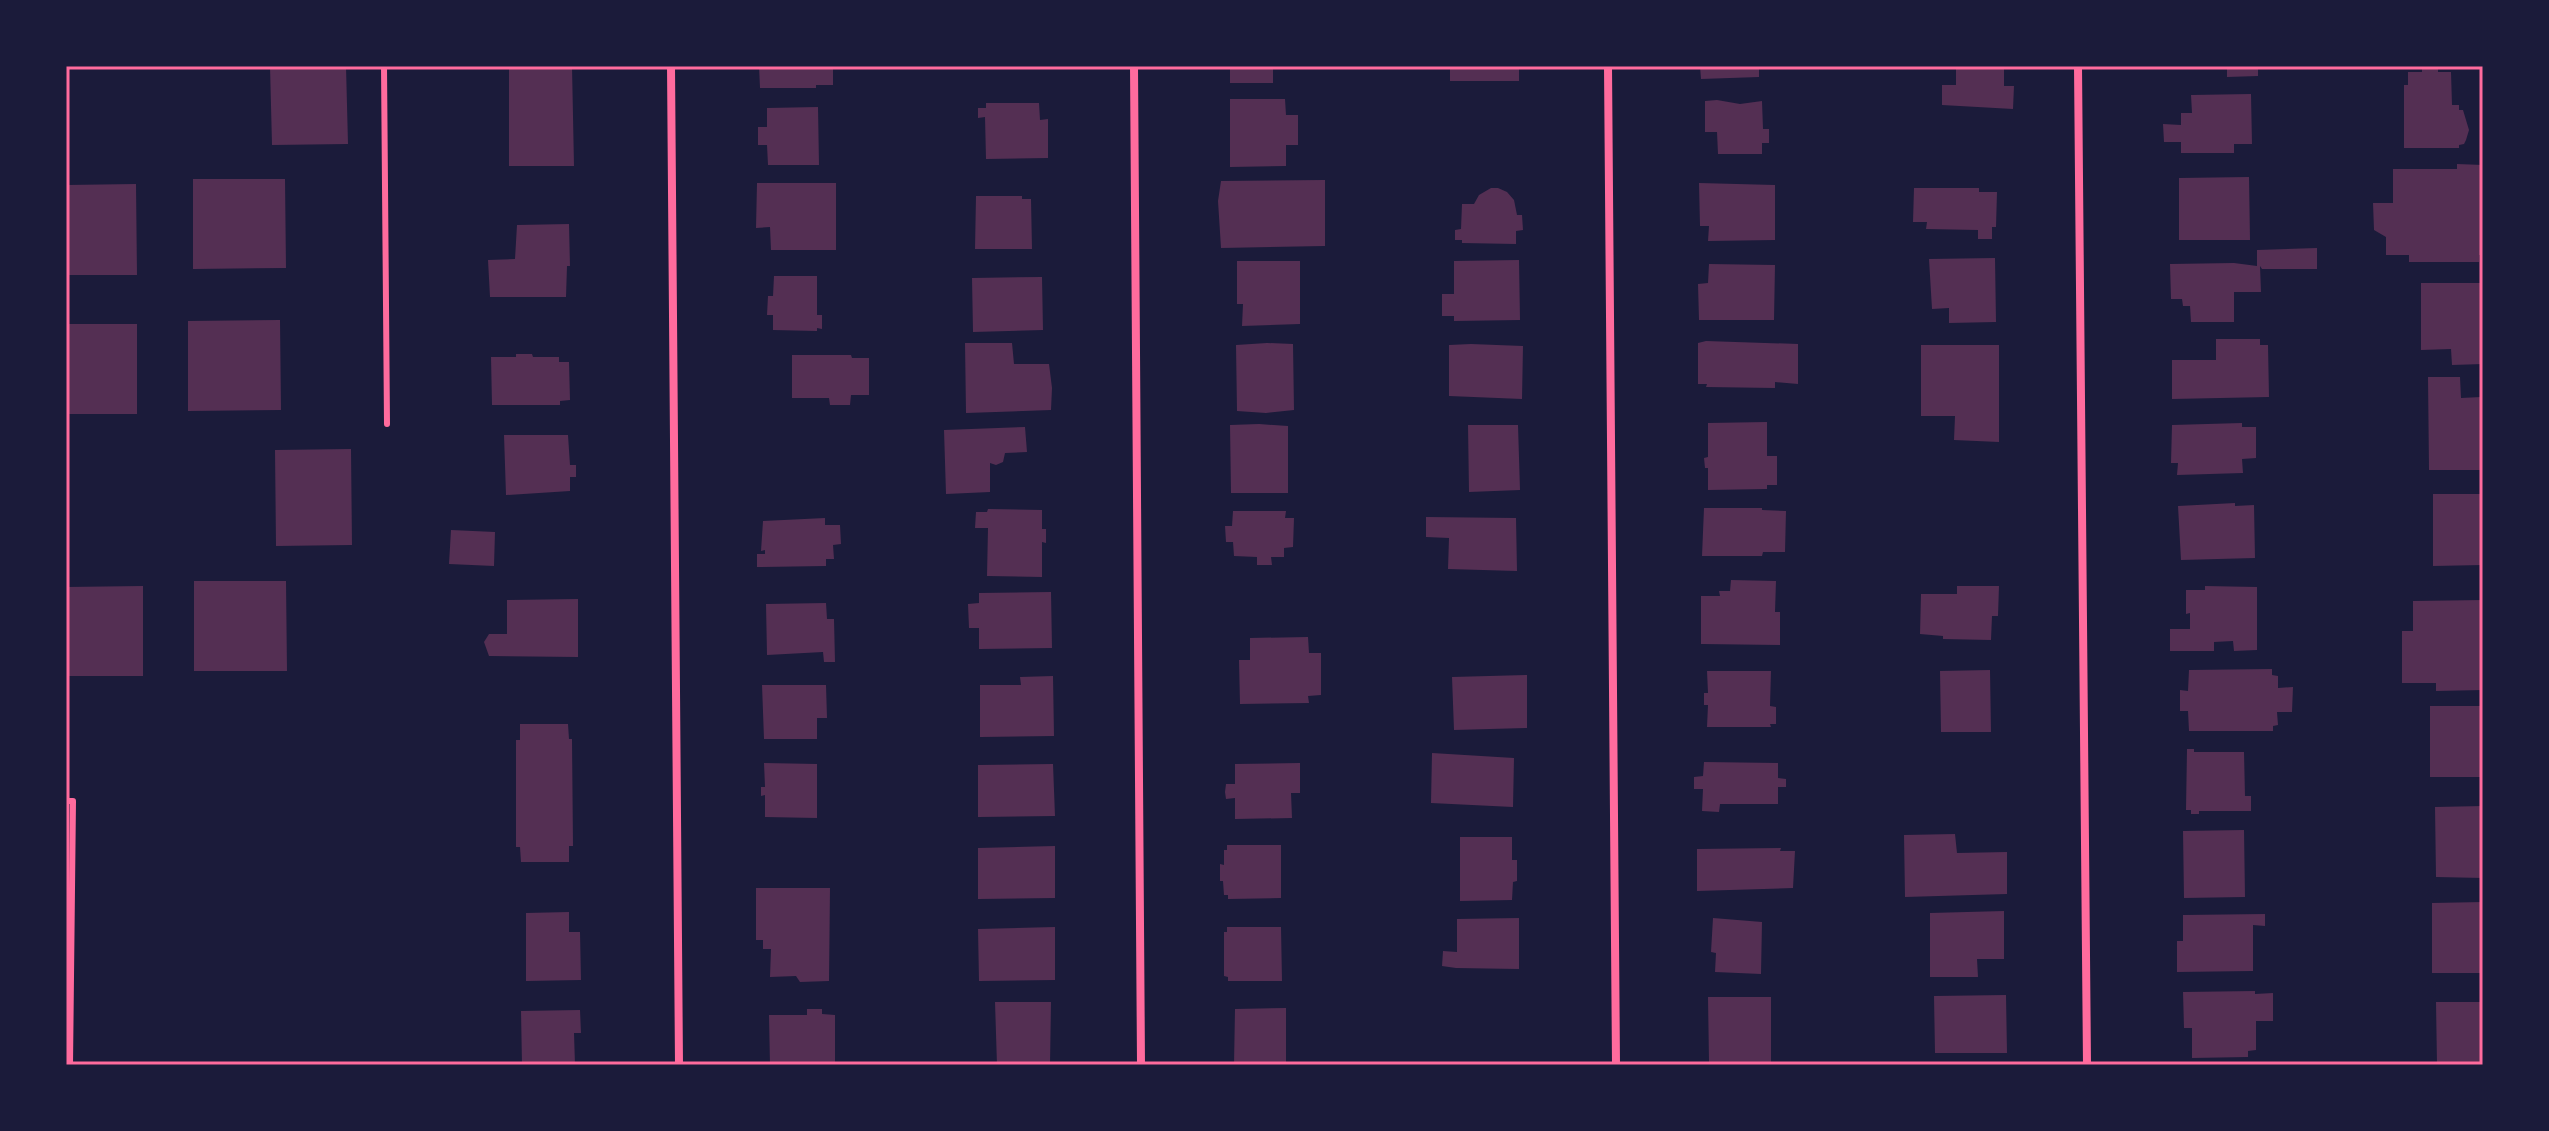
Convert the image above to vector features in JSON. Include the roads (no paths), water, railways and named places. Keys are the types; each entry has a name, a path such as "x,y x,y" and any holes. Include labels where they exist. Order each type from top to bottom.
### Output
{"street":[{"path":"671,66 679,1065"},
{"path":"1134,66 1141,1065"},
{"path":"1608,66 1616,1065"},
{"path":"2078,66 2087,1065"}],"lane":[{"path":"384,66 387,424"},
{"path":"66,801 73,801 70,1065"}]}
